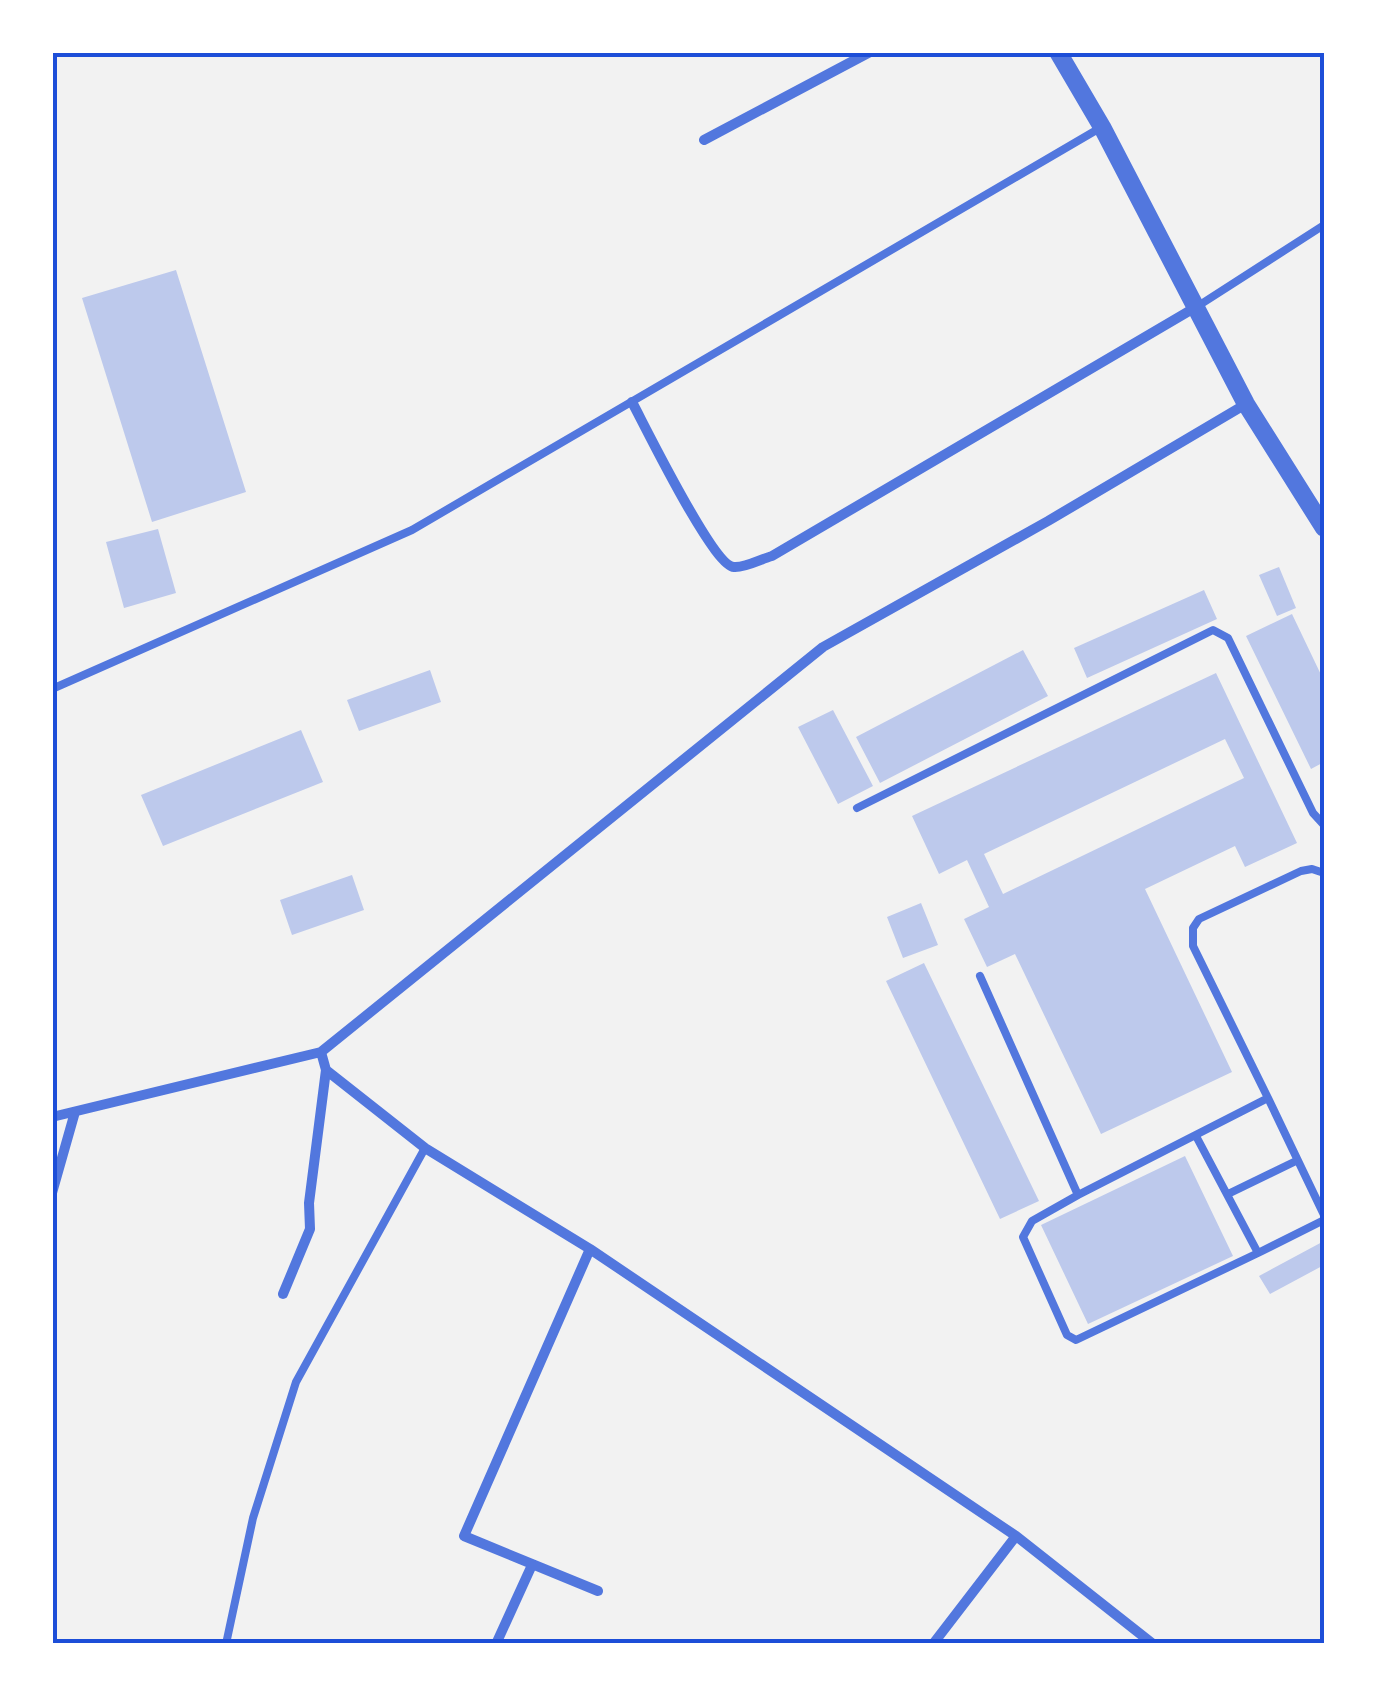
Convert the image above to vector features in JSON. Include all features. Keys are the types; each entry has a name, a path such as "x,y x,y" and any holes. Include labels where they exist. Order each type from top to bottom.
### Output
{"street":[{"path":"704,140 870,52"},
{"path":"1058,52 1102,127 1246,404 1324,528"},
{"path":"632,402 706,538 725,564 735,568 772,556 1196,307"},
{"path":"52,1117 321,1052 822,647 1048,521 1246,404"},
{"path":"282,1294 310,1229 309,1203 326,1070 321,1052"},
{"path":"326,1070 425,1148 590,1249 1016,1536 1150,1643"},
{"path":"52,1193 75,1112"},
{"path":"590,1249 464,1536 598,1591"},
{"path":"933,1644 1016,1536"},
{"path":"496,1644 532,1564"}],"lane":[{"path":"52,689 412,530 1102,127"},
{"path":"1196,307 1324,225"},
{"path":"857,808 1213,630 1228,638 1313,813 1324,825"},
{"path":"1268,1098 1032,1222 1023,1237 1067,1336 1076,1340 1324,1218 1268,1098 1193,946 1193,928 1199,919 1300,871 1324,873"},
{"path":"980,976 1078,1196"},
{"path":"1196,1136 1258,1253"},
{"path":"226,1644 252,1518 296,1382 425,1148"},
{"path":"1228,1194 1296,1161"}],"building":[{"path":"176,270 246,492 152,522 82,298"},
{"path":"158,529 176,593 124,608 106,542"},
{"path":"1279,567 1296,608 1277,616 1259,575"},
{"path":"1204,590 1217,619 1087,678 1074,648"},
{"path":"1292,614 1324,681 1324,762 1311,769 1246,636"},
{"path":"1023,650 1048,696 880,783 856,737"},
{"path":"430,670 441,702 359,731 347,700"},
{"path":"1216,673 1297,843 1245,867 1235,846 1145,889 1232,1072 1101,1134 1015,954 987,967 964,919 989,907 967,860 939,874 912,816","holes":["1225,739 1244,778 1003,894 984,854"]},
{"path":"833,710 873,786 838,804 798,727"},
{"path":"301,730 323,782 163,846 141,795"},
{"path":"352,875 364,910 292,935 280,900"},
{"path":"921,903 938,945 903,958 887,917"},
{"path":"924,963 1039,1201 1000,1219 886,981"},
{"path":"1185,1156 1233,1256 1088,1324 1041,1225"},
{"path":"1324,1241 1324,1265 1270,1294 1259,1276"}]}
